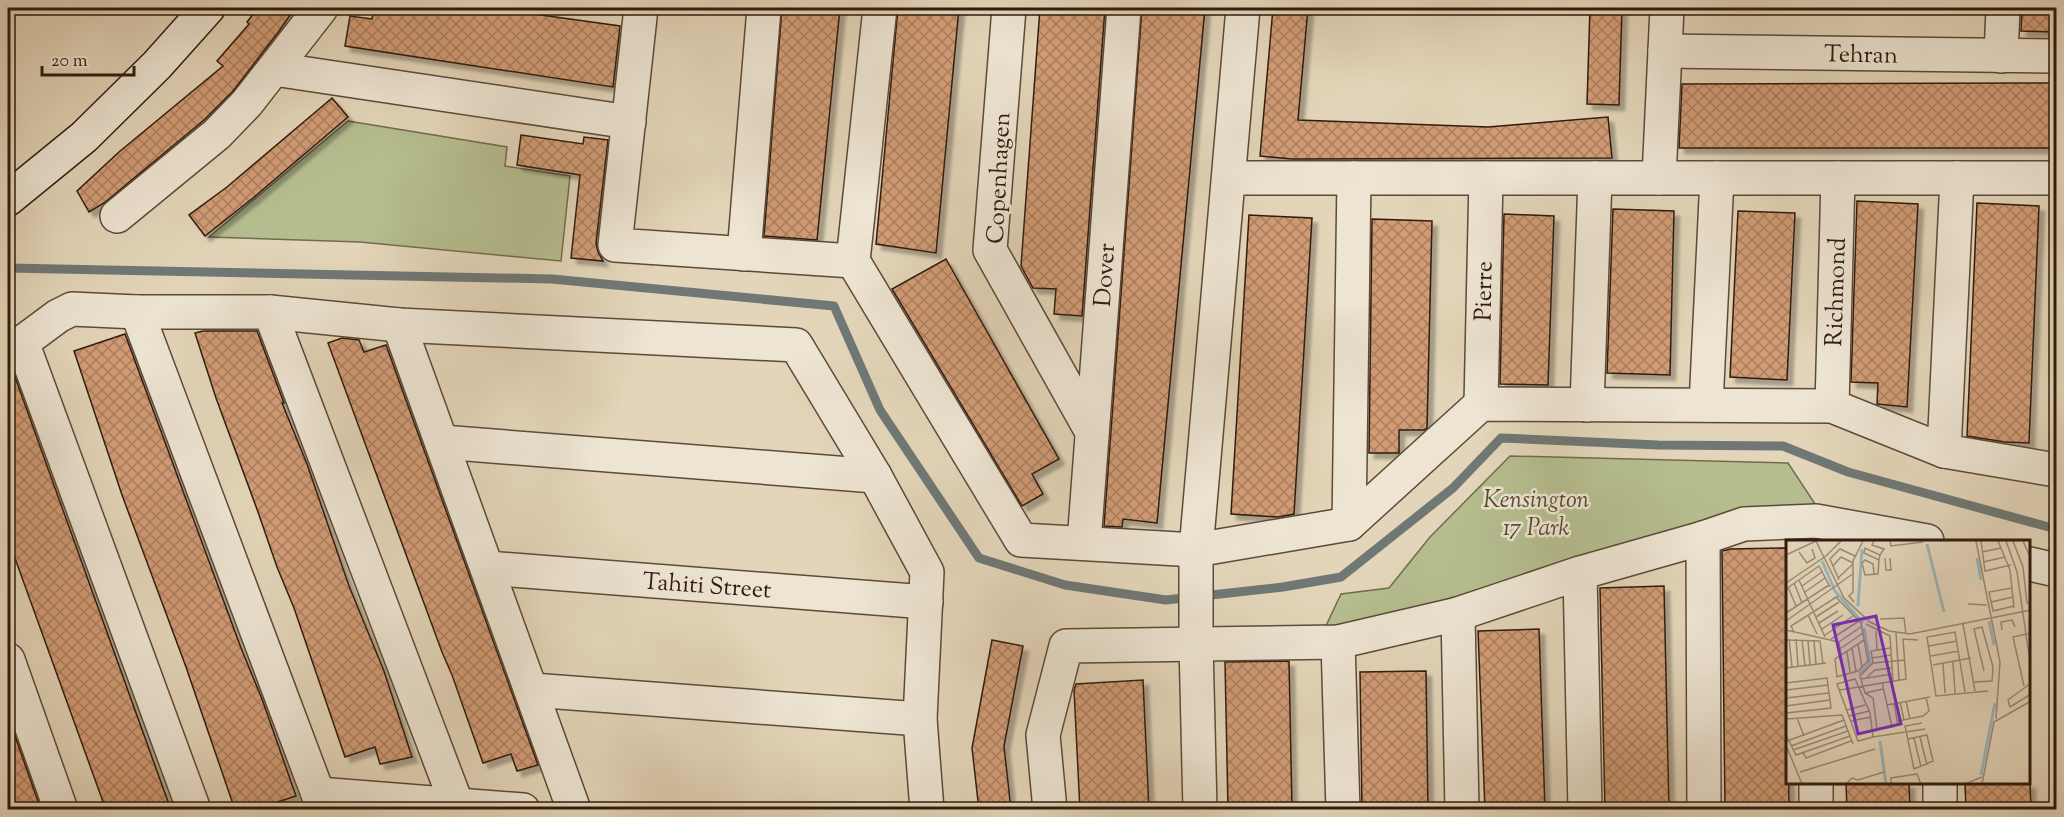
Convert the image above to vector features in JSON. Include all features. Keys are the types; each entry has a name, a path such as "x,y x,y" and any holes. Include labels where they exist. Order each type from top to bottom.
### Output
{"street":[{"path":"8,199 84,137 157,65 208,8"},
{"path":"117,216 217,134 247,103 321,8"},
{"path":"641,8 615,245 853,261"},
{"path":"744,254 764,8"},
{"path":"880,8 853,261 1021,540 1083,543 1196,561 1349,524 1481,404 1832,406 1944,451 2056,470"},
{"name":"Copenhagen","path":"1010,8 990,250 1092,432"},
{"name":"Dover","path":"1083,543 1124,8"},
{"path":"1200,810 1196,561 1243,8"},
{"path":"1659,178 1667,8"},
{"path":"2001,56 2002,8"},
{"name":"Tehran","path":"1665,51 2056,56"},
{"path":"274,69 629,122"},
{"path":"1229,178 2056,178"},
{"path":"1349,524 1354,178"},
{"name":"Pierre","path":"1481,404 1486,178"},
{"path":"1587,405 1595,178"},
{"path":"1706,405 1717,178"},
{"name":"Richmond","path":"1832,406 1838,178"},
{"path":"1944,451 1957,178"},
{"path":"194,810 15,347 58,316 72,309 137,312 270,312 399,325 796,345 875,476 927,572 920,719 927,810"},
{"path":"137,312 313,802 457,805 523,810"},
{"path":"270,312 457,805"},
{"path":"399,325 574,810"},
{"path":"442,442 875,476"},
{"path":"1050,810 1043,735 1066,646 1196,636 1338,642 1458,614 1580,573 1744,524 1916,540"},
{"path":"1703,538 1704,810"},
{"path":"2031,564 2056,570"},
{"name":"Tahiti Street","path":"487,568 926,602"},
{"path":"1580,573 1586,810"},
{"path":"1458,614 1462,810"},
{"path":"1338,642 1343,810"},
{"path":"8,660 61,810"},
{"path":"532,690 920,719"},
{"path":"1816,784 1816,810"},
{"path":"1940,784 1940,810"}],"green space":[{"path":"348,121 507,147 505,166 570,176 561,261 360,242 209,237"},
{"name":"Kensington 17 Park","path":"1510,456 1788,463 1821,513 1571,561 1367,624 1325,628 1341,594 1389,588 1430,537"}],"building":[{"path":"258,8 295,8 233,91 204,120 104,203 89,212 77,191 119,152 223,66 217,61 249,24 247,22"},
{"path":"374,8 490,8 620,26 613,87 345,46 350,16 372,19"},
{"path":"782,8 840,8 817,240 764,236"},
{"path":"898,8 959,8 936,253 876,244"},
{"path":"1040,8 1105,8 1082,316 1054,314 1056,289 1033,288 1021,266"},
{"path":"1142,8 1205,8 1157,523 1123,519 1122,527 1104,526"},
{"path":"1273,8 1308,8 1298,120 1488,127 1608,117 1612,158 1292,159 1260,156"},
{"path":"1590,8 1622,8 1619,105 1587,104"},
{"path":"2022,8 2056,8 2056,32 2021,31"},
{"path":"2056,83 2056,148 1679,148 1682,84"},
{"path":"332,98 348,117 205,236 189,215 227,187"},
{"path":"521,135 583,144 584,137 608,140 596,243 603,261 571,258 580,175 517,165"},
{"path":"1857,201 1918,204 1907,407 1877,404 1878,383 1851,382"},
{"path":"1977,203 2039,206 2029,443 1967,436"},
{"path":"1613,209 1674,211 1670,375 1607,373"},
{"path":"1738,211 1795,213 1787,380 1730,377"},
{"path":"1504,214 1554,216 1548,385 1500,384"},
{"path":"1249,215 1312,218 1294,514 1278,517 1231,514"},
{"path":"1372,219 1432,221 1427,428 1399,430 1399,453 1369,453"},
{"path":"946,259 1059,459 1032,474 1043,494 1022,506 892,289"},
{"path":"257,331 284,403 282,403 307,464 349,586 384,671 412,757 380,764 375,747 345,757 294,608 216,398 195,333"},
{"path":"125,334 296,796 253,810 235,810 186,667 122,495 74,351"},
{"path":"342,338 359,340 364,352 386,345 538,765 517,771 511,754 483,763 328,343"},
{"path":"8,371 12,371 15,377 171,810 106,810 8,542"},
{"path":"1786,548 1786,784 1789,784 1789,810 1725,810 1722,551"},
{"path":"1664,586 1669,810 1605,810 1600,588"},
{"path":"1539,629 1545,810 1485,810 1478,631"},
{"path":"992,640 1023,646 1004,746 1011,810 979,810 972,748"},
{"path":"1289,661 1292,810 1228,810 1225,662"},
{"path":"1426,671 1428,810 1362,810 1360,672"},
{"path":"1143,680 1149,810 1080,810 1074,690 1076,684"},
{"path":"9,719 41,810 8,810"},
{"path":"1846,784 1909,784 1910,810 1847,810"},
{"path":"1965,784 2030,784 2031,810 1966,810"}],"waterway":[{"path":"8,268 552,279 834,306 880,410 979,558 1065,585 1166,600 1283,587 1341,577 1453,488 1501,438 1658,445 1783,446 1848,472 2056,529"}]}
